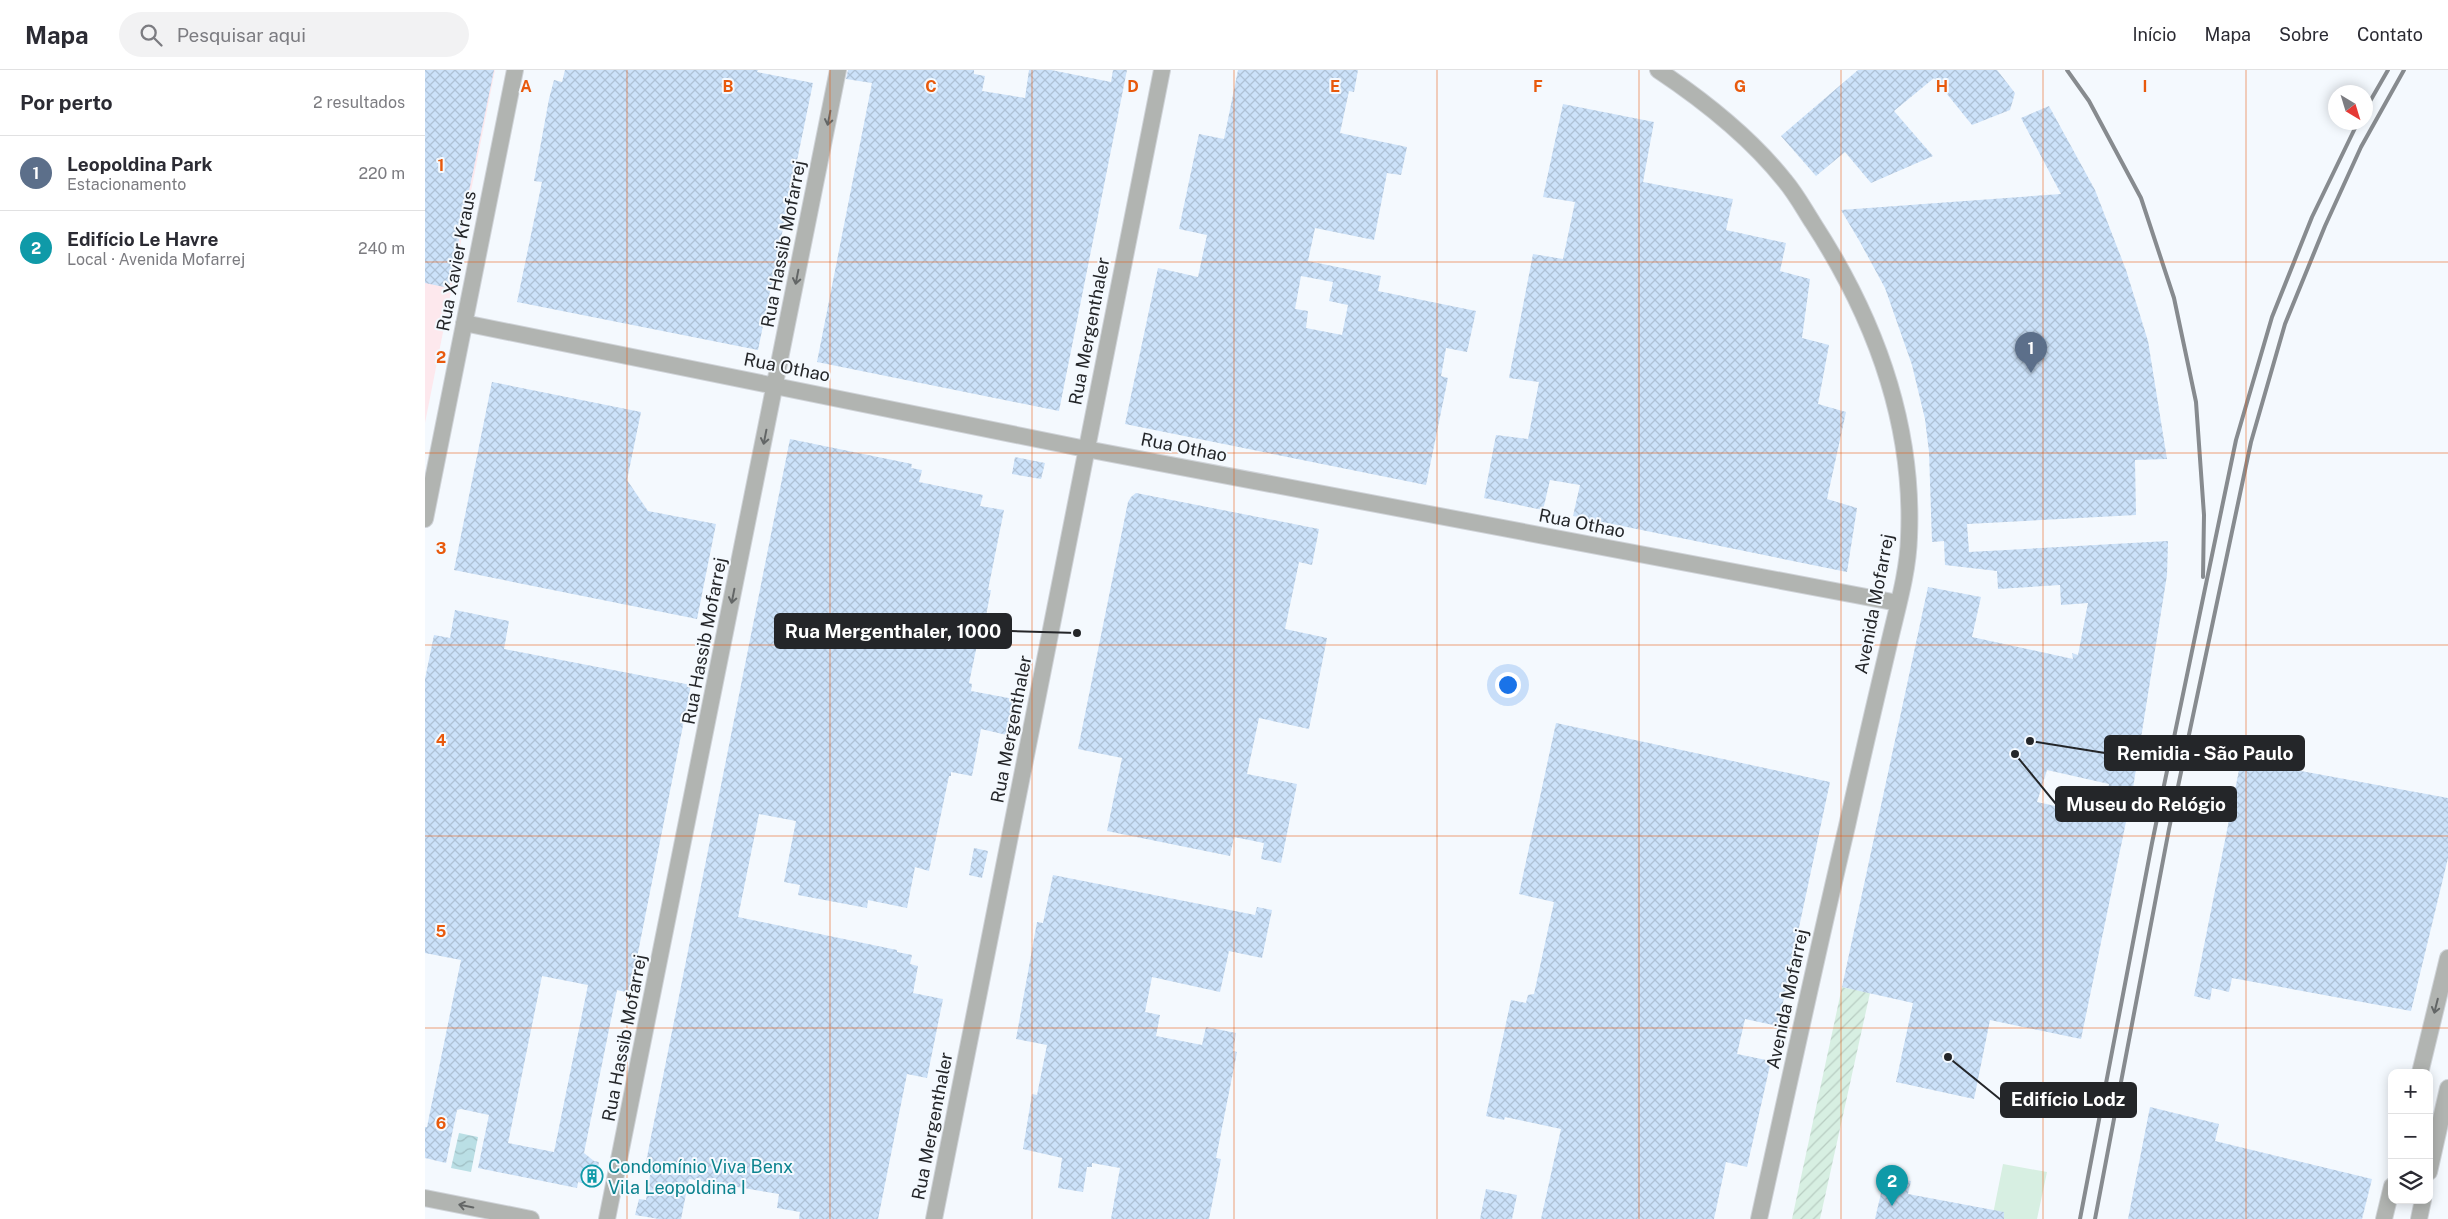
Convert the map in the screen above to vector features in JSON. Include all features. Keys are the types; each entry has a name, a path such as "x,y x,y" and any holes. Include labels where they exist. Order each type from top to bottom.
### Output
{"street":[{"name":"Rua Xavier Kraus","path":"425,519 515,70"},
{"name":"Rua Hassib Mofarrej","path":"607,1219 776,386 838,70"},
{"name":"Rua Mergenthaler","path":"934,1219 1162,70"},
{"name":"Avenida Mofarrej","path":"1658,70 1680,85 1762,155 1786,182 1841,265 1861,308 1883,364 1899,414 1907,470 1909,538 1898,603 1822,930 1759,1219"},
{"name":"Rua Othao","path":"464,324 1086,449 1898,603"},
{"path":"2421,1069 2448,958"},
{"path":"2432,1159 2448,1088"},
{"path":"425,1198 531,1219"},
{"path":"2384,1219 2388,1202"},
{"path":"2419,1219 2422,1204"}],"shaded area":[{"path":"425,70 495,70 425,423"}],"green space":[{"path":"1842,987 1870,993 1820,1219 1792,1219"},
{"path":"2003,1164 2047,1172 2037,1219 1992,1219"}],"water":[{"path":"459,1133 478,1137 471,1172 451,1168"}],"building":[{"path":"425,70 494,70 449,288 425,283"},
{"path":"565,70 758,70 757,72 813,83 758,350 517,302 542,182 534,181 549,99 554,80 562,82"},
{"path":"848,70 974,70 974,74 985,76 982,91 1025,98 1029,70 1051,70 1111,82 1113,70 1127,70 1059,411 817,362 872,83 846,79"},
{"path":"1238,70 1358,70 1354,92 1349,91 1340,133 1407,147 1401,175 1387,173 1374,240 1315,228 1308,261 1381,276 1378,291 1476,311 1467,352 1446,348 1441,376 1448,378 1426,485 1125,424 1158,268 1198,277 1207,235 1179,229 1199,134 1224,139","holes":["1301,276 1333,282 1329,301 1348,305 1342,335 1306,328 1308,311 1295,309"]},
{"path":"1858,70 1997,70 2015,93 2010,110 1972,125 1934,78 1894,111 1933,156 1871,183 1845,152 1816,176 1781,136"},
{"path":"1563,104 1654,122 1643,182 1733,199 1726,230 1786,243 1780,271 1810,279 1802,338 1829,345 1818,404 1846,412 1827,499 1857,508 1847,572 1573,516 1580,485 1550,480 1543,510 1484,498 1496,435 1528,439 1539,382 1509,378 1533,254 1563,259 1575,202 1543,197"},
{"path":"2049,106 2095,190 2126,270 2148,341 2167,459 2135,460 2136,515 1967,524 1969,552 2168,541 2167,575 2133,788 2081,1039 1990,1020 1974,1099 1896,1082 1913,1003 1842,987 1928,587 1981,597 1972,637 2073,659 2072,653 2078,655 2088,603 2061,605 2060,585 1998,589 1997,571 1945,565 1944,541 1932,542 1929,452 1925,419 1912,365 1885,288 1841,210 2061,194 2021,118","holes":["2047,770 2109,784 2101,816 2037,802"]},
{"path":"492,382 641,412 627,480 648,511 716,524 697,619 454,570"},
{"path":"790,439 912,464 911,468 922,470 919,482 983,495 980,506 1004,510 988,590 991,590 980,646 977,645 969,683 972,684 971,691 1014,699 1014,702 1019,703 1014,733 1008,732 1007,735 981,729 972,776 951,772 929,871 915,867 907,908 868,900 867,908 798,895 800,885 784,882 796,821 759,814 738,917 897,950 897,952 912,955 910,964 918,966 913,993 943,999 927,1078 907,1074 878,1219 799,1219 800,1212 777,1208 779,1194 689,1179 681,1219 659,1219 635,1215 639,1199 646,1200 652,1163 646,1162"},
{"path":"1015,457 1045,463 1041,479 1012,474"},
{"path":"1136,493 1319,529 1312,565 1299,562 1285,629 1327,638 1309,729 1259,718 1247,774 1297,784 1281,863 1261,859 1264,843 1234,837 1230,856 1107,831 1122,758 1078,749 1128,502"},
{"path":"455,610 509,621 504,649 691,685 630,993 617,990 584,1153 594,1161 599,1162 594,1186 578,1182 577,1188 478,1168 489,1115 461,1109 457,1110 446,1163 425,1158 425,1127 427,1127 461,960 425,953 425,679 434,635 450,638","holes":["542,976 588,985 554,1152 508,1143"]},
{"path":"1556,723 1830,782 1778,1026 1745,1019 1737,1054 1771,1061 1747,1167 1726,1162 1714,1219 1541,1219 1561,1129 1505,1117 1504,1120 1486,1116 1511,1000 1526,1003 1528,995 1534,994 1554,902 1519,894"},
{"path":"2241,760 2448,798 2448,858 2411,1011 2232,978 2229,992 2212,988 2210,1000 2194,996"},
{"path":"974,848 988,851 982,878 969,875"},
{"path":"1053,875 1255,915 1257,907 1272,910 1262,958 1229,951 1220,992 1152,977 1145,1012 1160,1015 1156,1036 1202,1045 1206,1027 1236,1033 1233,1051 1237,1052 1216,1158 1221,1159 1209,1219 1111,1219 1120,1168 1092,1163 1092,1167 1087,1167 1083,1192 1058,1188 1062,1158 1023,1149 1032,1094 1037,1095 1047,1045 1016,1039 1037,922 1043,923"},
{"path":"2150,1107 2219,1124 2215,1141 2372,1179 2362,1219 2128,1219"},
{"path":"1885,1176 1911,1181 1908,1194 2004,1212 2004,1219 1875,1219"},
{"path":"1486,1189 1517,1195 1512,1219 1480,1219"}],"railway":[{"path":"2067,70 2089,101 2141,198 2174,298 2196,402 2204,515 2203,577"},
{"path":"2373,96 2388,70"},
{"path":"2095,1219 2169,829 2251,442 2285,324 2325,226 2361,147 2404,70"},
{"path":"2080,1219 2152,843 2236,440 2272,317 2312,217 2354,130"}],"place":[{"name":"Leopoldina Park","path":"2031,373"},
{"name":"Rua Mergenthaler, 1000","path":"1077,633"},
{"name":"Remidia - São Paulo","path":"2030,741"},
{"name":"Museu do Relógio","path":"2015,754"},
{"name":"Edifício Lodz","path":"1948,1057"},
{"name":"Condomínio Viva Benx Vila Leopoldina I","path":"592,1176"},
{"name":"Edifício Le Havre","path":"1892,1206"}]}
